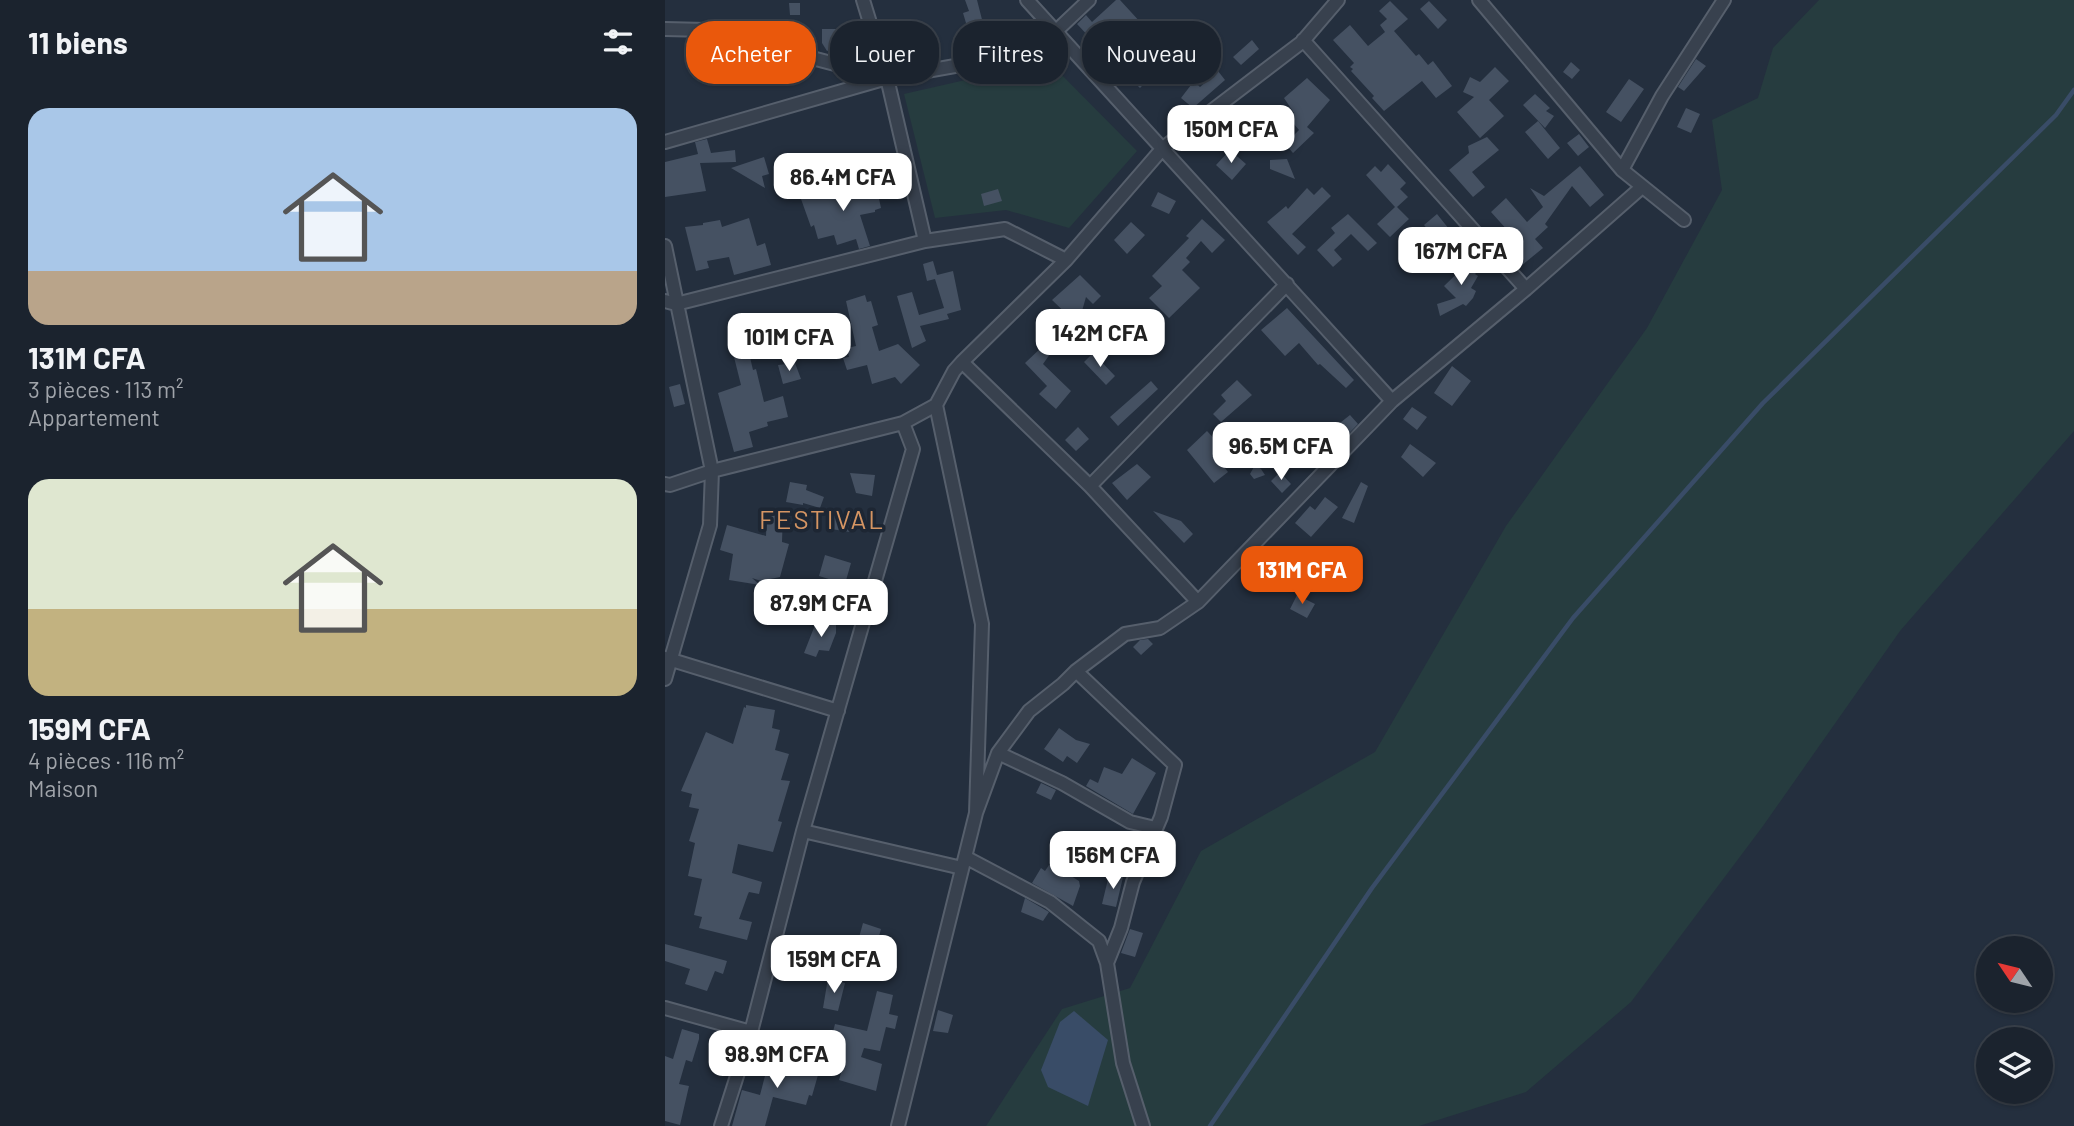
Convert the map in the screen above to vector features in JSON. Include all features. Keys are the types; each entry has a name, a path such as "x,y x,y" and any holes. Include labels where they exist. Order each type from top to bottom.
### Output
{"street":[{"path":"863,0 869,21"},
{"path":"1027,0 1047,21"},
{"path":"1067,21 1089,0"},
{"path":"665,484 670,485 712,471 903,423 936,405 954,371 1066,260 1163,148 1303,40 1338,0"},
{"path":"1479,0 1622,170 1684,220"},
{"path":"1622,170 1662,96 1724,0"},
{"path":"665,29 706,30 830,63"},
{"path":"1303,40 1527,289"},
{"path":"1068,44 1392,401"},
{"path":"665,142 866,84"},
{"path":"888,84 925,241"},
{"path":"898,1126 976,813 998,754 1029,711 1125,634 1160,628 1198,602 1392,401 1527,289 1642,187"},
{"path":"671,303 925,241 1005,229 1066,260"},
{"path":"665,246 671,303 712,471 710,525 667,659 665,679"},
{"path":"1090,486 1287,284"},
{"path":"962,362 1090,486 1198,602"},
{"path":"936,405 982,624 976,813"},
{"path":"721,1126 751,1032 803,831 913,449 903,423"},
{"path":"667,659 838,711"},
{"path":"1076,671 1175,765 1161,817 1133,883 1121,928 1107,963"},
{"path":"998,754 1062,783 1130,822 1155,828"},
{"path":"803,831 964,862 1050,902 1099,941 1107,963 1123,1063 1143,1126"},
{"path":"665,1008 751,1032"}],"green space":[{"path":"1819,0 2074,0 2074,431 1900,631 1763,826 1631,1002 1526,1092 1419,1126 986,1126 1062,1009 1130,988 1201,851 1375,752 1506,526 1647,328 1722,190 1712,120 1758,98 1773,48"},
{"path":"1068,81 1137,151 1069,228 1006,210 935,218 904,94 953,83 1068,84"}],"water":[{"path":"1074,1011 1108,1040 1088,1106 1048,1087 1041,1070 1060,1022"}],"building":[{"path":"965,0 977,0 982,21 965,21 963,13 969,11"},
{"path":"1116,0 1120,0 1139,21 1093,21"},
{"path":"1390,1 1408,19 1394,31 1416,56 1419,54 1428,65 1433,61 1452,86 1436,98 1422,81 1384,111 1351,71 1353,69 1350,67 1354,63 1333,40 1350,25 1368,46 1385,32 1380,25 1387,19 1379,11"},
{"path":"1429,1 1447,20 1438,29 1420,9"},
{"path":"789,3 800,3 800,15 790,15"},
{"path":"1086,15 1091,21 1082,21 1082,29 1077,24"},
{"path":"822,29 830,29 830,50 827,51 822,43"},
{"path":"1252,40 1259,49 1241,65 1233,57"},
{"path":"1696,59 1706,66 1684,91 1678,87"},
{"path":"1571,62 1580,70 1572,79 1563,72"},
{"path":"1495,67 1509,81 1489,100 1504,116 1480,138 1457,112 1474,97 1463,92 1470,77 1480,82"},
{"path":"1307,78 1330,100 1307,127 1314,133 1293,153 1285,144 1299,130 1288,117 1294,113 1284,98"},
{"path":"1629,79 1644,89 1621,122 1606,112"},
{"path":"1192,84 1200,87 1203,84 1220,84 1193,108 1181,98"},
{"path":"1535,94 1550,108 1546,111 1554,116 1545,128 1523,105"},
{"path":"1686,108 1700,114 1691,133 1677,127"},
{"path":"1538,121 1560,148 1548,159 1525,132"},
{"path":"1579,134 1589,147 1578,156 1567,143"},
{"path":"1487,137 1499,150 1472,172 1485,187 1473,197 1449,170 1469,153 1468,146"},
{"path":"707,139 711,153 735,150 736,162 700,163 706,191 665,197 665,162 698,154 695,142"},
{"path":"1230,150 1246,164 1232,180 1216,165"},
{"path":"764,157 769,174 762,176 765,188 731,168"},
{"path":"1287,159 1295,179 1270,169 1270,160"},
{"path":"1388,164 1406,183 1400,189 1408,197 1397,207 1409,219 1390,237 1377,224 1395,207 1366,175 1375,166 1381,172"},
{"path":"1580,166 1604,195 1590,207 1572,186 1545,224 1548,227 1535,239 1543,248 1521,266 1500,241 1509,232 1491,212 1506,198 1527,222 1543,207 1530,188 1544,196"},
{"path":"875,180 881,208 860,215 870,246 859,249 856,239 837,245 834,235 818,239 801,199"},
{"path":"1322,187 1331,196 1292,234 1306,247 1298,255 1267,222 1286,206 1288,209 1307,188 1314,195"},
{"path":"998,189 1002,201 984,206 981,194"},
{"path":"1158,192 1176,201 1169,214 1151,206"},
{"path":"1348,214 1377,243 1368,251 1351,234 1334,250 1342,259 1333,267 1317,250 1335,233 1331,228"},
{"path":"1437,214 1457,239 1445,250 1424,225"},
{"path":"749,218 757,246 765,243 771,265 734,275 729,257 707,261 709,268 696,271 685,227 720,220 722,227"},
{"path":"1202,219 1225,240 1212,253 1201,241 1186,258 1190,262 1182,270 1200,288 1169,318 1149,298 1162,286 1152,276 1189,238 1186,236"},
{"path":"1131,222 1145,235 1127,254 1114,240"},
{"path":"1474,257 1483,266 1475,274 1478,276 1471,288 1476,291 1473,298 1466,306 1463,304 1440,316 1437,304 1456,298 1444,286"},
{"path":"933,261 937,275 953,271 961,310 947,314 949,319 920,326 926,341 912,348 897,296 912,292 919,315 944,308 935,279 927,281 923,264"},
{"path":"1080,275 1101,296 1093,304 1086,297 1078,325 1052,300"},
{"path":"865,295 867,302 871,301 878,325 872,327 879,351 898,344 920,365 901,384 895,377 872,384 867,365 847,370 843,358 849,357 847,348 856,346 846,301"},
{"path":"1287,308 1354,380 1346,388 1318,365 1299,343 1285,356 1261,330"},
{"path":"765,323 770,343 754,347 749,327"},
{"path":"1061,329 1065,333 1043,364 1071,391 1056,409 1039,394 1047,386 1025,363"},
{"path":"749,353 764,402 783,396 788,417 767,422 768,426 749,432 753,447 734,452 718,393 741,385 734,357"},
{"path":"1093,353 1115,376 1106,385 1084,362"},
{"path":"795,363 801,379 783,384 778,365"},
{"path":"1452,366 1471,381 1452,406 1434,393"},
{"path":"1237,380 1252,395 1221,422 1213,414 1226,401 1221,395"},
{"path":"1151,381 1158,389 1118,426 1110,417"},
{"path":"680,384 685,404 674,407 669,387"},
{"path":"1412,407 1427,417 1417,430 1403,419"},
{"path":"1350,415 1358,424 1324,459 1315,448"},
{"path":"1078,427 1089,439 1076,451 1065,440"},
{"path":"1261,429 1270,440 1250,458 1241,447"},
{"path":"1207,431 1222,447 1214,454 1228,472 1214,483 1187,450"},
{"path":"1410,444 1436,463 1423,477 1401,457"},
{"path":"1137,464 1151,477 1127,500 1112,483"},
{"path":"1255,465 1265,475 1254,479 1250,474"},
{"path":"1280,472 1291,484 1282,493 1271,481"},
{"path":"850,473 875,475 872,496 856,493"},
{"path":"790,482 807,485 806,490 824,497 820,508 786,502"},
{"path":"1361,482 1368,486 1354,523 1342,518"},
{"path":"1325,497 1338,507 1311,537 1295,523 1310,506 1315,510"},
{"path":"767,511 783,512 782,542 789,544 780,577 761,581 752,578 760,585 729,580 733,554 720,550 727,525 766,536"},
{"path":"1153,511 1181,521 1193,534 1184,543"},
{"path":"833,514 853,517 850,532 831,529"},
{"path":"825,555 851,563 845,584 819,576"},
{"path":"1297,595 1315,604 1307,618 1290,609"},
{"path":"815,625 836,625 829,651 819,650 816,657 804,653"},
{"path":"1148,639 1153,644 1141,655 1133,647 1140,640"},
{"path":"746,705 775,710 772,728 780,730 775,750 789,754 781,780 790,781 778,821 782,822 773,852 738,844 732,873 762,882 759,894 749,892 739,919 752,922 747,940 699,928 702,917 694,915 702,879 688,876 695,843 689,841 699,809 689,807 692,794 681,791 706,732 733,744"},
{"path":"1059,728 1076,740 1090,744 1077,763 1067,756 1063,762 1044,749"},
{"path":"1132,758 1156,773 1133,814 1086,786 1090,779 1098,783 1104,767 1122,774"},
{"path":"1041,783 1056,790 1051,800 1036,793"},
{"path":"1049,865 1079,881 1080,886 1073,906 1032,883 1041,868 1045,871"},
{"path":"1109,875 1123,877 1116,907 1102,904"},
{"path":"1025,898 1049,912 1043,921 1021,912"},
{"path":"863,923 881,929 876,947 888,950 885,961 855,952"},
{"path":"1130,929 1143,933 1135,957 1121,953"},
{"path":"665,944 727,961 723,974 715,971 707,991 685,984 690,969 665,961"},
{"path":"828,978 845,983 838,1011 823,1008"},
{"path":"877,991 893,995 889,1014 898,1016 895,1029 886,1027 880,1051 864,1048 861,1057 882,1064 876,1091 839,1080 845,1059 827,1055 835,1024 867,1031"},
{"path":"938,1010 953,1015 948,1033 933,1031"},
{"path":"682,1029 699,1034 699,1039 692,1062 686,1060 679,1084 689,1086 680,1125 665,1121 665,1056 673,1059"},
{"path":"771,1053 820,1068 812,1096 809,1095 806,1105 773,1097 765,1126 732,1126 742,1090 760,1095"}],"waterway":[{"path":"1210,1126 1372,888 1573,618 1763,403 2056,115 2074,90"}],"district":[{"name":"FESTIVAL","path":"822,520"}]}
